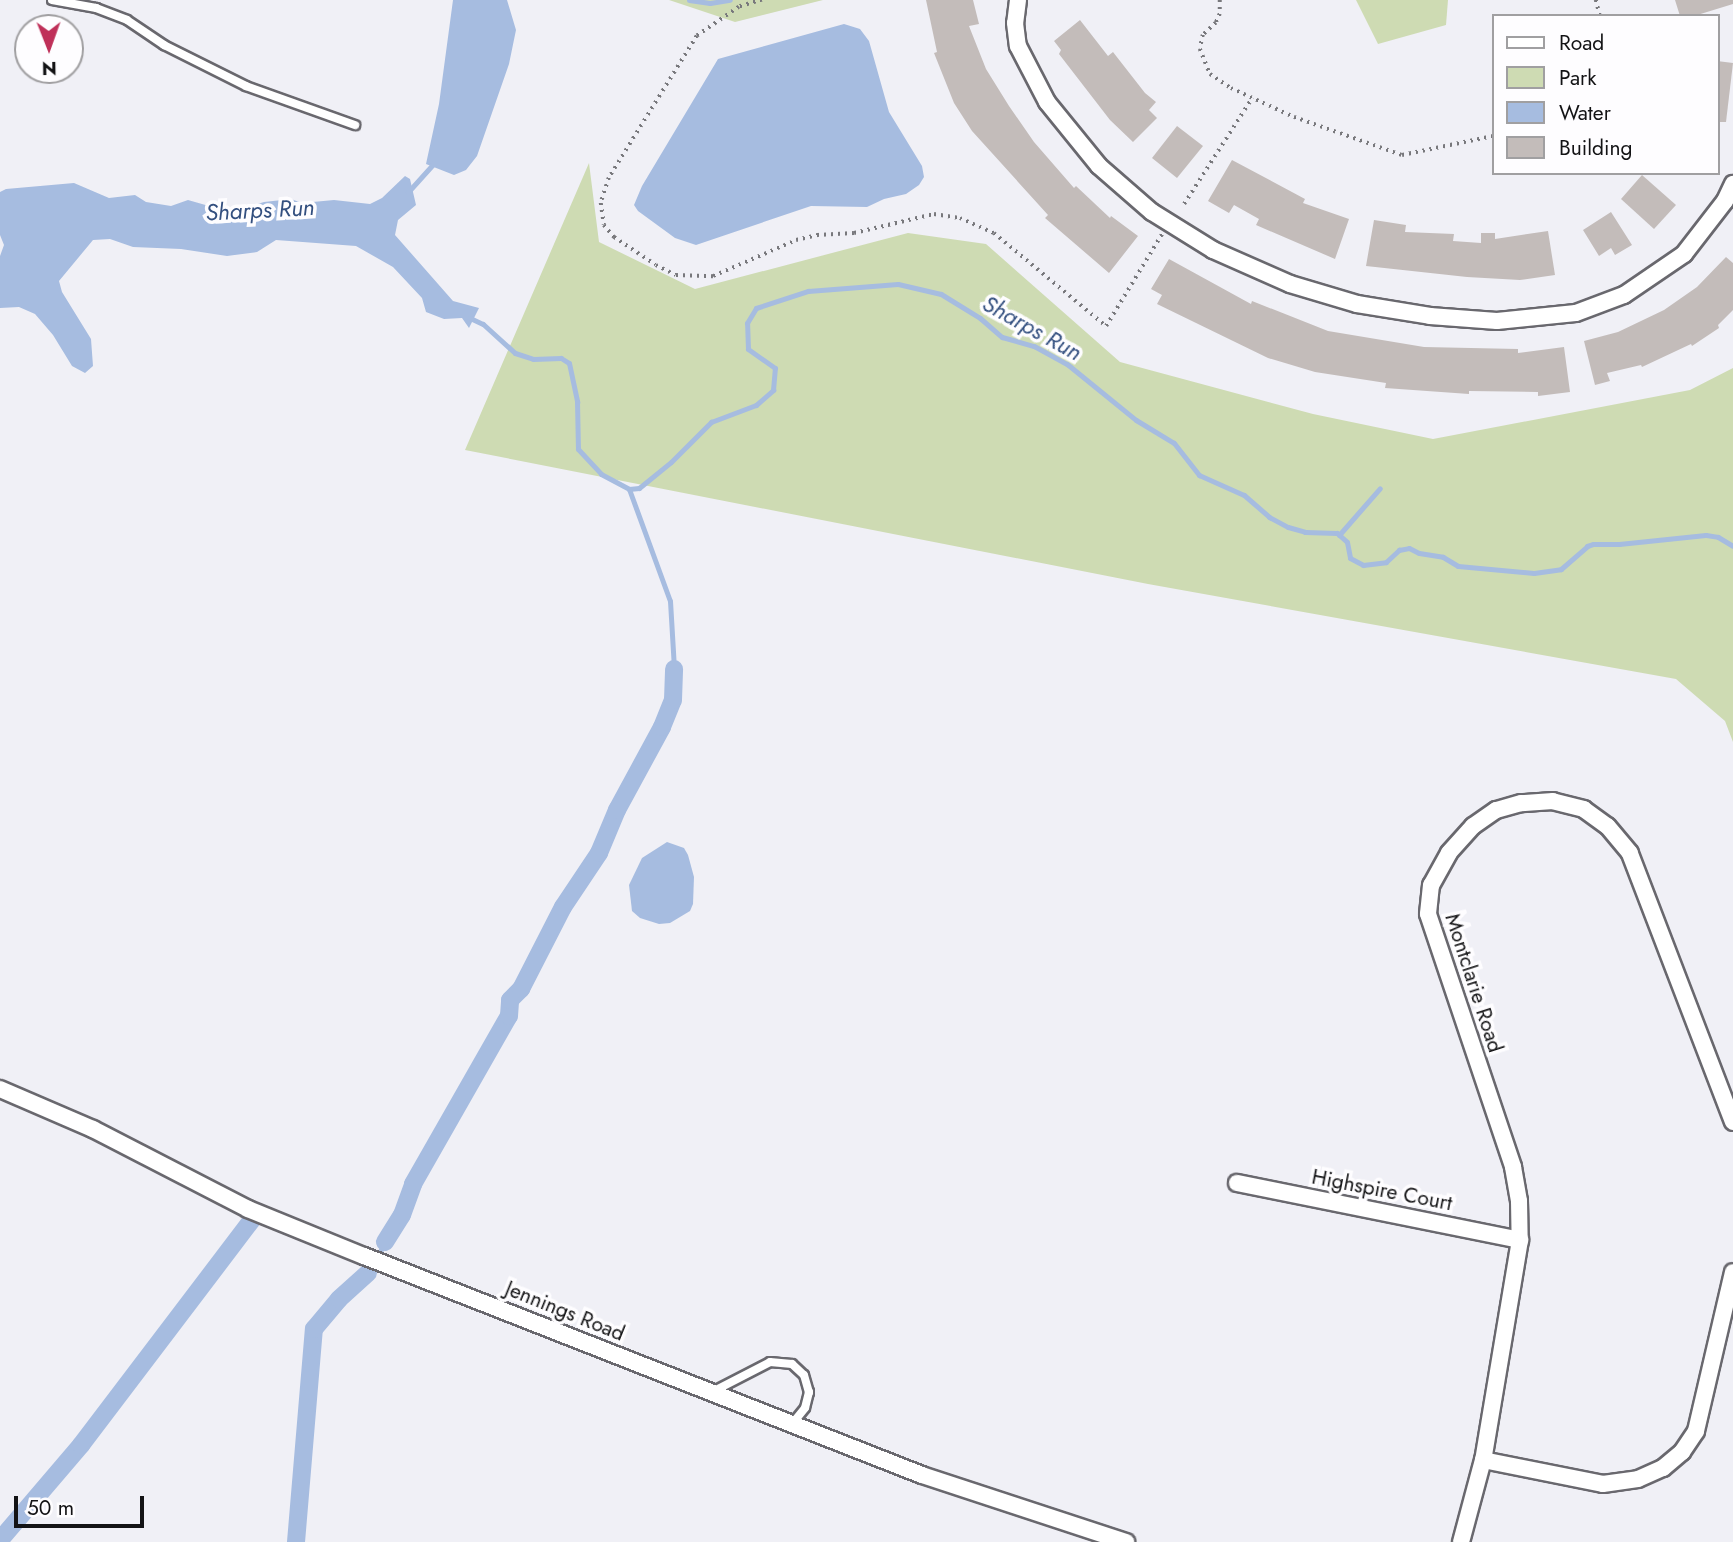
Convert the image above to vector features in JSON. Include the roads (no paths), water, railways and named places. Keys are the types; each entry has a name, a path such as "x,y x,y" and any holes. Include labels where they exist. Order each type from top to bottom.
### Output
{"street":[{"path":"1018,0 1015,23 1018,46 1048,102 1108,173 1152,212 1213,250 1290,284 1357,304 1430,316 1497,321 1576,313 1624,295 1684,254 1725,201 1733,184"},
{"name":"Montclarie Road","path":"1461,1542 1483,1460 1520,1240 1519,1202 1513,1167 1428,914 1431,885 1449,853 1474,826 1496,810 1521,803 1553,801 1584,809 1607,826 1630,853 1733,1122"},
{"name":"Jennings Road","path":"0,1089 103,1134 248,1209 941,1482 1126,1542"},
{"name":"Highspire Court","path":"1237,1183 1520,1240"},
{"path":"1483,1460 1603,1484 1637,1479 1663,1468 1682,1452 1696,1431 1733,1272"}],"lane":[{"path":"52,0 96,8 127,20 164,45 246,86 355,125"},
{"path":"712,1392 770,1362 792,1364 804,1375 809,1392 805,1408 792,1423"}],"water":[{"path":"453,0 507,0 516,30 509,64 477,156 466,170 454,175 426,164 439,104"},
{"path":"844,24 860,29 869,41 889,112 922,166 924,177 919,185 906,194 884,199 867,207 811,206 696,245 675,238 638,211 634,205 642,186 718,59"},
{"path":"405,176 410,179 416,205 398,220 395,235 453,301 479,308 469,328 462,318 444,319 426,312 422,298 393,267 356,246 276,240 257,252 227,256 181,249 133,247 110,239 93,240 59,281 62,292 91,339 93,366 85,373 72,366 53,335 35,314 19,307 0,308 0,256 4,245 0,235 0,192 6,189 74,183 109,198 135,195 146,202 171,206 188,200 230,212 264,202 291,199 302,203 334,200 370,204 382,198"},
{"path":"667,842 684,848 688,855 694,877 693,904 690,911 670,923 659,924 640,918 632,911 629,885 642,858"}],"waterway":[{"path":"689,0 710,3 730,0"},
{"path":"408,192 434,163"},
{"name":"Sharps Run","path":"470,318 483,324 515,353 533,359 561,358 569,363 577,402 578,449 601,474 629,489 639,488 671,462 711,422 756,405 773,390 775,368 748,349 747,323 756,308 808,291 898,284 941,294 980,318 1002,337 1034,346 1067,364 1136,420 1174,443 1199,475 1244,495 1269,517 1288,527 1305,532 1337,533 1347,542 1350,558 1363,565 1386,562 1399,550 1409,548 1419,553 1443,557 1458,566 1534,573 1561,569 1587,546 1593,544 1706,535 1718,537 1733,546"},
{"path":"1339,535 1380,488"},
{"path":"629,489 670,601 674,669"},
{"path":"385,1242 402,1215 413,1184 509,1016 510,1000 521,989 563,907 599,853 617,810 662,727 673,700 674,669"},
{"path":"0,1540 81,1445 253,1218"},
{"path":"368,1273 385,1242"},
{"path":"296,1542 314,1329 339,1299 368,1273"}]}
